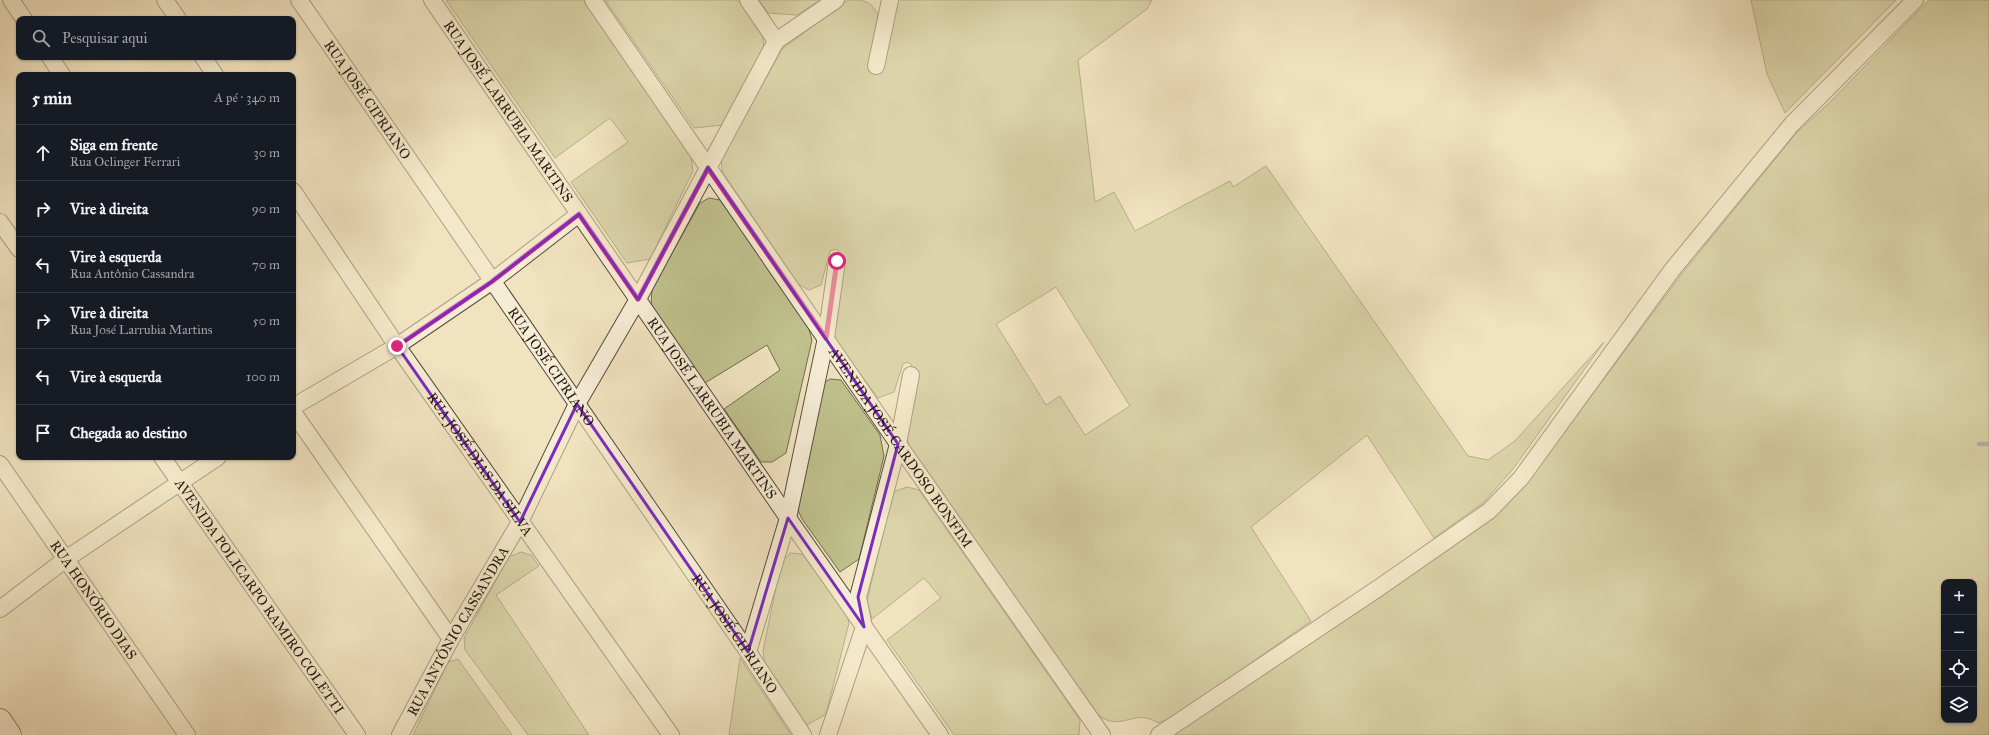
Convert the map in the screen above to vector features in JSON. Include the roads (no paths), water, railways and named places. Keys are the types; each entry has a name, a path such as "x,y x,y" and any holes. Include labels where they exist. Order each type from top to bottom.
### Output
{"street":[{"path":"11,0 22,16"},
{"path":"165,0 176,16"},
{"name":"RUA JOSÉ CIPRIANO","path":"299,0 491,282 748,652 803,735"},
{"name":"RUA JOSÉ LARRUBIA MARTINS","path":"432,0 788,518 940,735"},
{"name":"AVENIDA JOSÉ CARDOSO BONFIM","path":"592,0 898,444 1102,735"},
{"path":"748,0 776,41 836,0"},
{"path":"876,66 890,0"},
{"path":"1159,735 1373,591 1488,511 1521,478 1672,270 1792,124 1915,0"},
{"name":"RUA ANTÔNIO CASSANDRA","path":"400,735 452,639 520,522 577,404 638,299 776,41"},
{"path":"52,60 60,72"},
{"path":"205,60 213,72"},
{"name":"RUA JOSÉ DIAS DA SILVA","path":"296,195 397,346 671,735"},
{"path":"296,405 397,346 491,282 579,214"},
{"path":"0,222 16,246"},
{"path":"748,652 788,518 826,338 837,261"},
{"path":"828,735 864,627 858,597 898,444 911,375"},
{"path":"296,416 452,639"},
{"name":"AVENIDA POLICARPO RAMIRO COLETTI","path":"164,460 357,735"},
{"path":"0,609 66,559 214,460"},
{"name":"RUA HONÓRIO DIAS","path":"0,464 187,735"},
{"path":"0,720 10,735"}],"waterway":[{"path":"1979,444 1989,444"}]}
